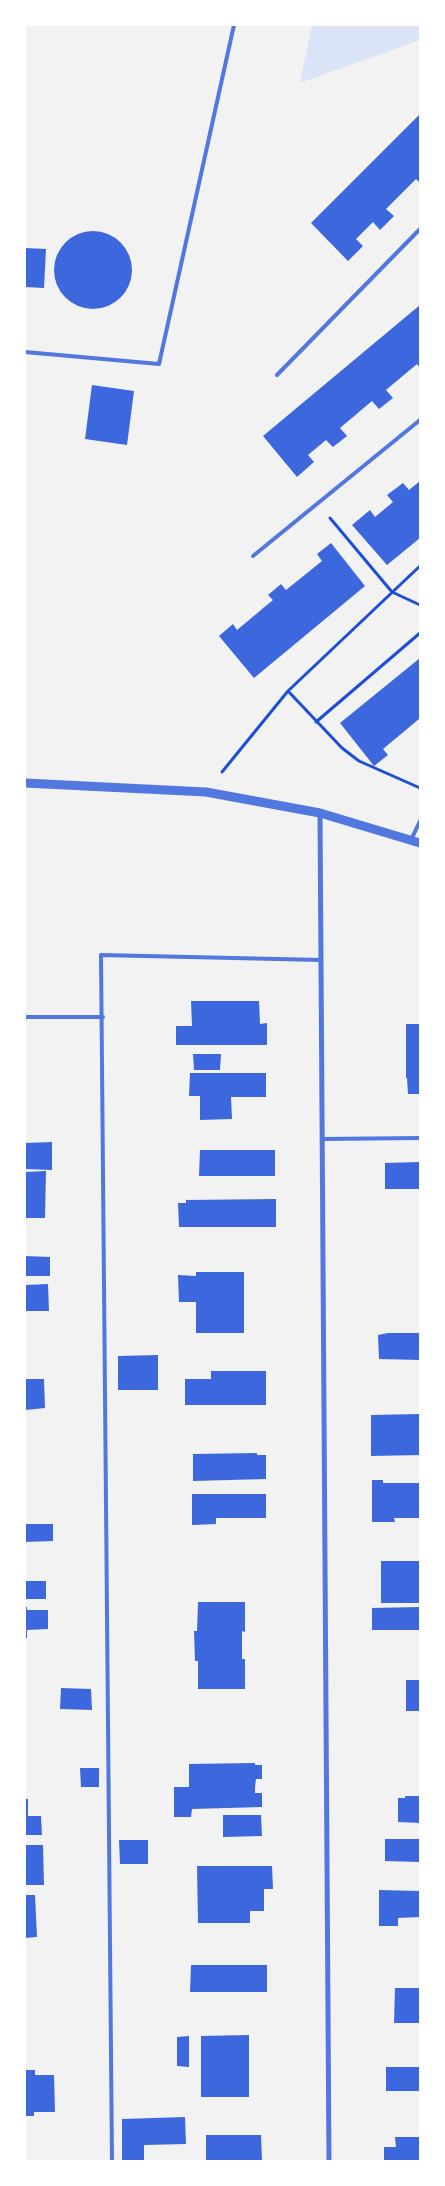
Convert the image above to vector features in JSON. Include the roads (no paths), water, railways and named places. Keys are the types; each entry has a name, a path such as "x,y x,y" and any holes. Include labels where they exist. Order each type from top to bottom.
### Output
{"street":[{"path":"25,783 206,792 320,813 415,842"},
{"path":"320,813 329,2161"}],"lane":[{"path":"25,352 159,364 234,25"},
{"path":"277,375 420,229"},
{"path":"254,556 420,420"},
{"path":"415,842 420,821"},
{"path":"112,2161 101,955 321,960"},
{"path":"25,1017 103,1016"},
{"path":"322,1139 420,1138"}]}
